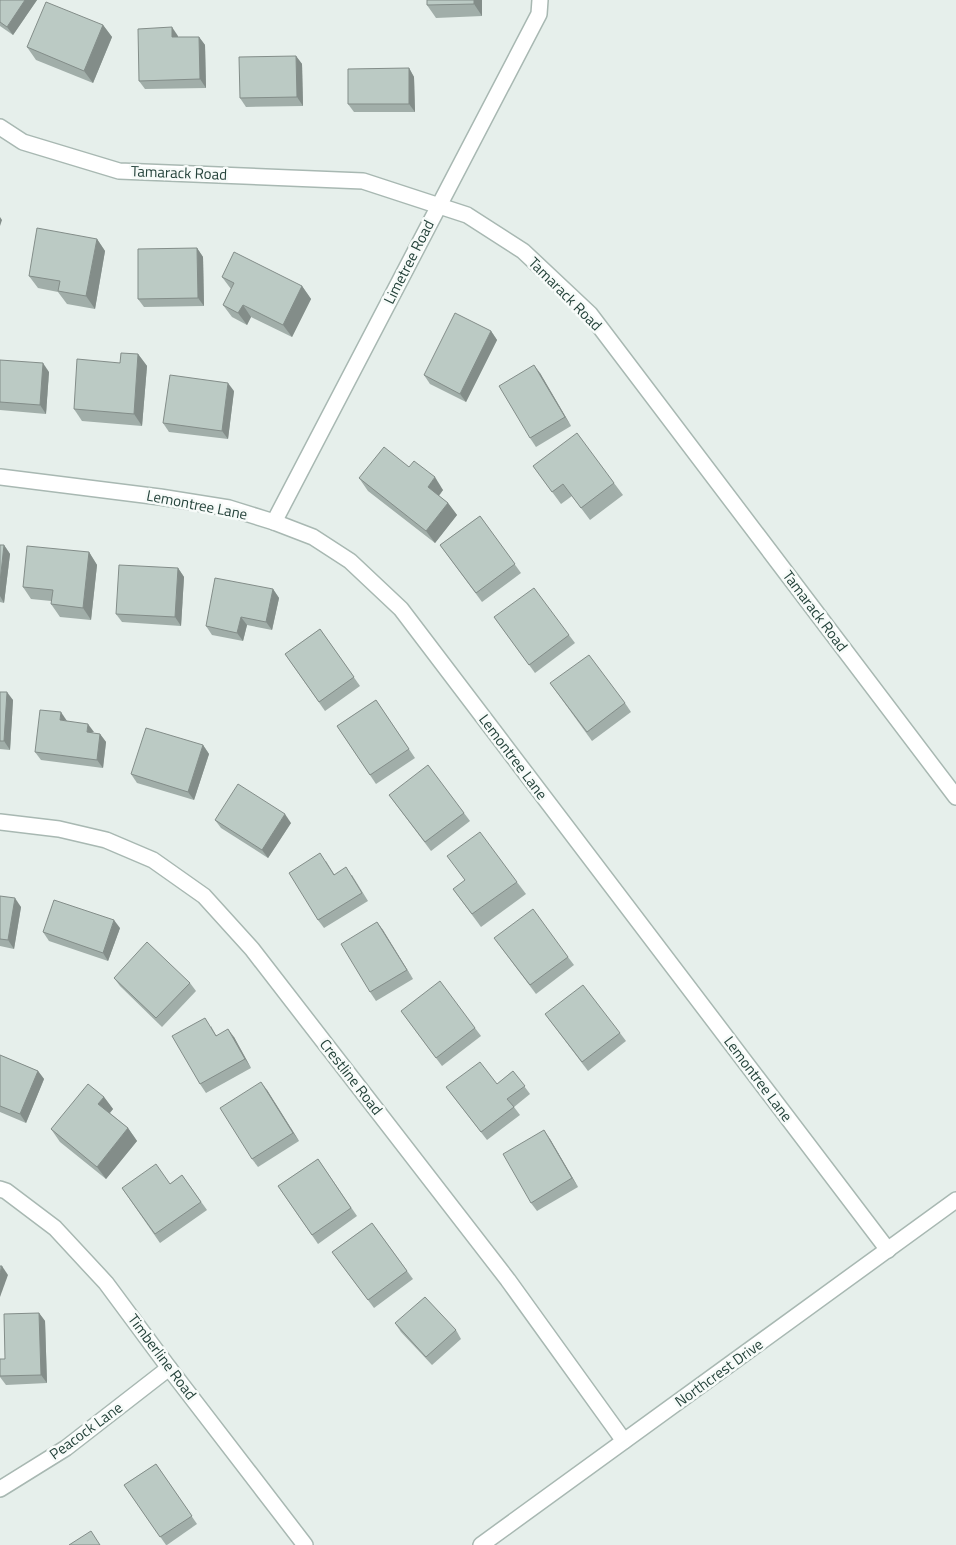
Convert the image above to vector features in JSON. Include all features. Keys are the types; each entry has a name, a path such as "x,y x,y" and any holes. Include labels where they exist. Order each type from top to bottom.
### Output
{"street":[{"name":"Limetree Road","path":"274,522 539,14 540,0"},
{"name":"Tamarack Road","path":"0,127 23,142 119,171 363,181 467,215 523,251 590,314 956,797"},
{"name":"Lemontree Lane","path":"0,477 160,497 229,508 313,537 350,561 401,609 888,1250"},
{"name":"Crestline Road","path":"0,822 59,829 106,840 153,860 204,896 252,949 478,1240 624,1441"},
{"name":"Timberline Road","path":"0,1188 55,1228 106,1283 304,1545"},
{"name":"Northcrest Drive","path":"481,1545 956,1200"},
{"name":"Peacock Lane","path":"0,1489 66,1448 169,1368"}],"building":[{"path":"0,0 25,0 7,27 0,22"},
{"path":"427,0 474,0 474,4 427,5"},
{"path":"46,2 103,25 84,71 27,47"},
{"path":"172,27 172,37 199,37 200,79 139,81 138,29"},
{"path":"296,56 297,97 240,98 239,57"},
{"path":"409,68 409,104 348,104 348,69"},
{"path":"37,228 97,239 86,296 58,291 60,281 29,276"},
{"path":"197,248 198,298 138,299 138,249"},
{"path":"234,252 302,286 283,325 243,305 238,313 223,305 234,283 222,277"},
{"path":"455,313 491,331 460,394 424,375"},
{"path":"121,353 138,354 134,414 74,409 77,359 120,363"},
{"path":"0,360 43,363 40,405 0,402"},
{"path":"534,365 565,417 530,438 499,386"},
{"path":"170,375 228,383 222,431 163,423"},
{"path":"577,433 614,483 581,508 563,484 552,492 533,466"},
{"path":"384,447 409,467 414,461 435,477 428,487 448,503 426,531 359,478"},
{"path":"480,516 515,564 476,593 440,545"},
{"path":"0,545 4,545 0,582"},
{"path":"27,546 89,552 83,608 51,604 53,590 23,587"},
{"path":"119,565 178,568 175,617 116,614"},
{"path":"215,578 273,589 266,622 241,617 237,633 206,626"},
{"path":"534,588 569,635 529,665 494,617"},
{"path":"320,629 354,677 319,702 285,654"},
{"path":"589,655 625,703 587,732 550,683"},
{"path":"0,692 7,692 4,741 0,741"},
{"path":"376,700 409,749 370,775 337,726"},
{"path":"40,710 61,712 60,720 88,724 87,732 100,734 97,760 35,752"},
{"path":"146,728 203,745 188,792 131,774"},
{"path":"428,765 464,813 425,842 389,795"},
{"path":"238,784 285,814 262,850 215,820"},
{"path":"480,832 517,882 472,914 453,889 465,880 447,856"},
{"path":"320,853 334,875 346,867 362,893 318,920 289,873"},
{"path":"0,896 15,898 8,940 0,939"},
{"path":"54,900 114,920 103,953 43,932"},
{"path":"533,909 568,957 530,985 494,938"},
{"path":"377,922 407,970 370,992 341,944"},
{"path":"147,942 190,983 156,1018 114,978"},
{"path":"440,981 475,1028 436,1058 401,1011"},
{"path":"583,985 620,1033 582,1062 545,1014"},
{"path":"205,1018 216,1036 228,1029 245,1059 200,1084 172,1036"},
{"path":"0,1055 38,1071 20,1114 0,1106"},
{"path":"480,1062 497,1084 513,1071 525,1086 507,1099 514,1107 481,1132 446,1087"},
{"path":"261,1082 293,1133 252,1159 220,1108"},
{"path":"88,1084 104,1097 98,1104 128,1128 97,1167 51,1129"},
{"path":"544,1130 572,1178 531,1203 503,1154"},
{"path":"318,1159 351,1208 312,1235 278,1186"},
{"path":"156,1164 170,1184 182,1175 201,1202 155,1234 122,1188"},
{"path":"372,1223 407,1271 368,1300 332,1252"},
{"path":"425,1297 456,1330 426,1357 395,1323"},
{"path":"39,1313 41,1375 0,1376 0,1359 5,1359 4,1314"},
{"path":"156,1464 192,1516 160,1537 124,1485"},
{"path":"91,1531 100,1545 69,1545"}]}
